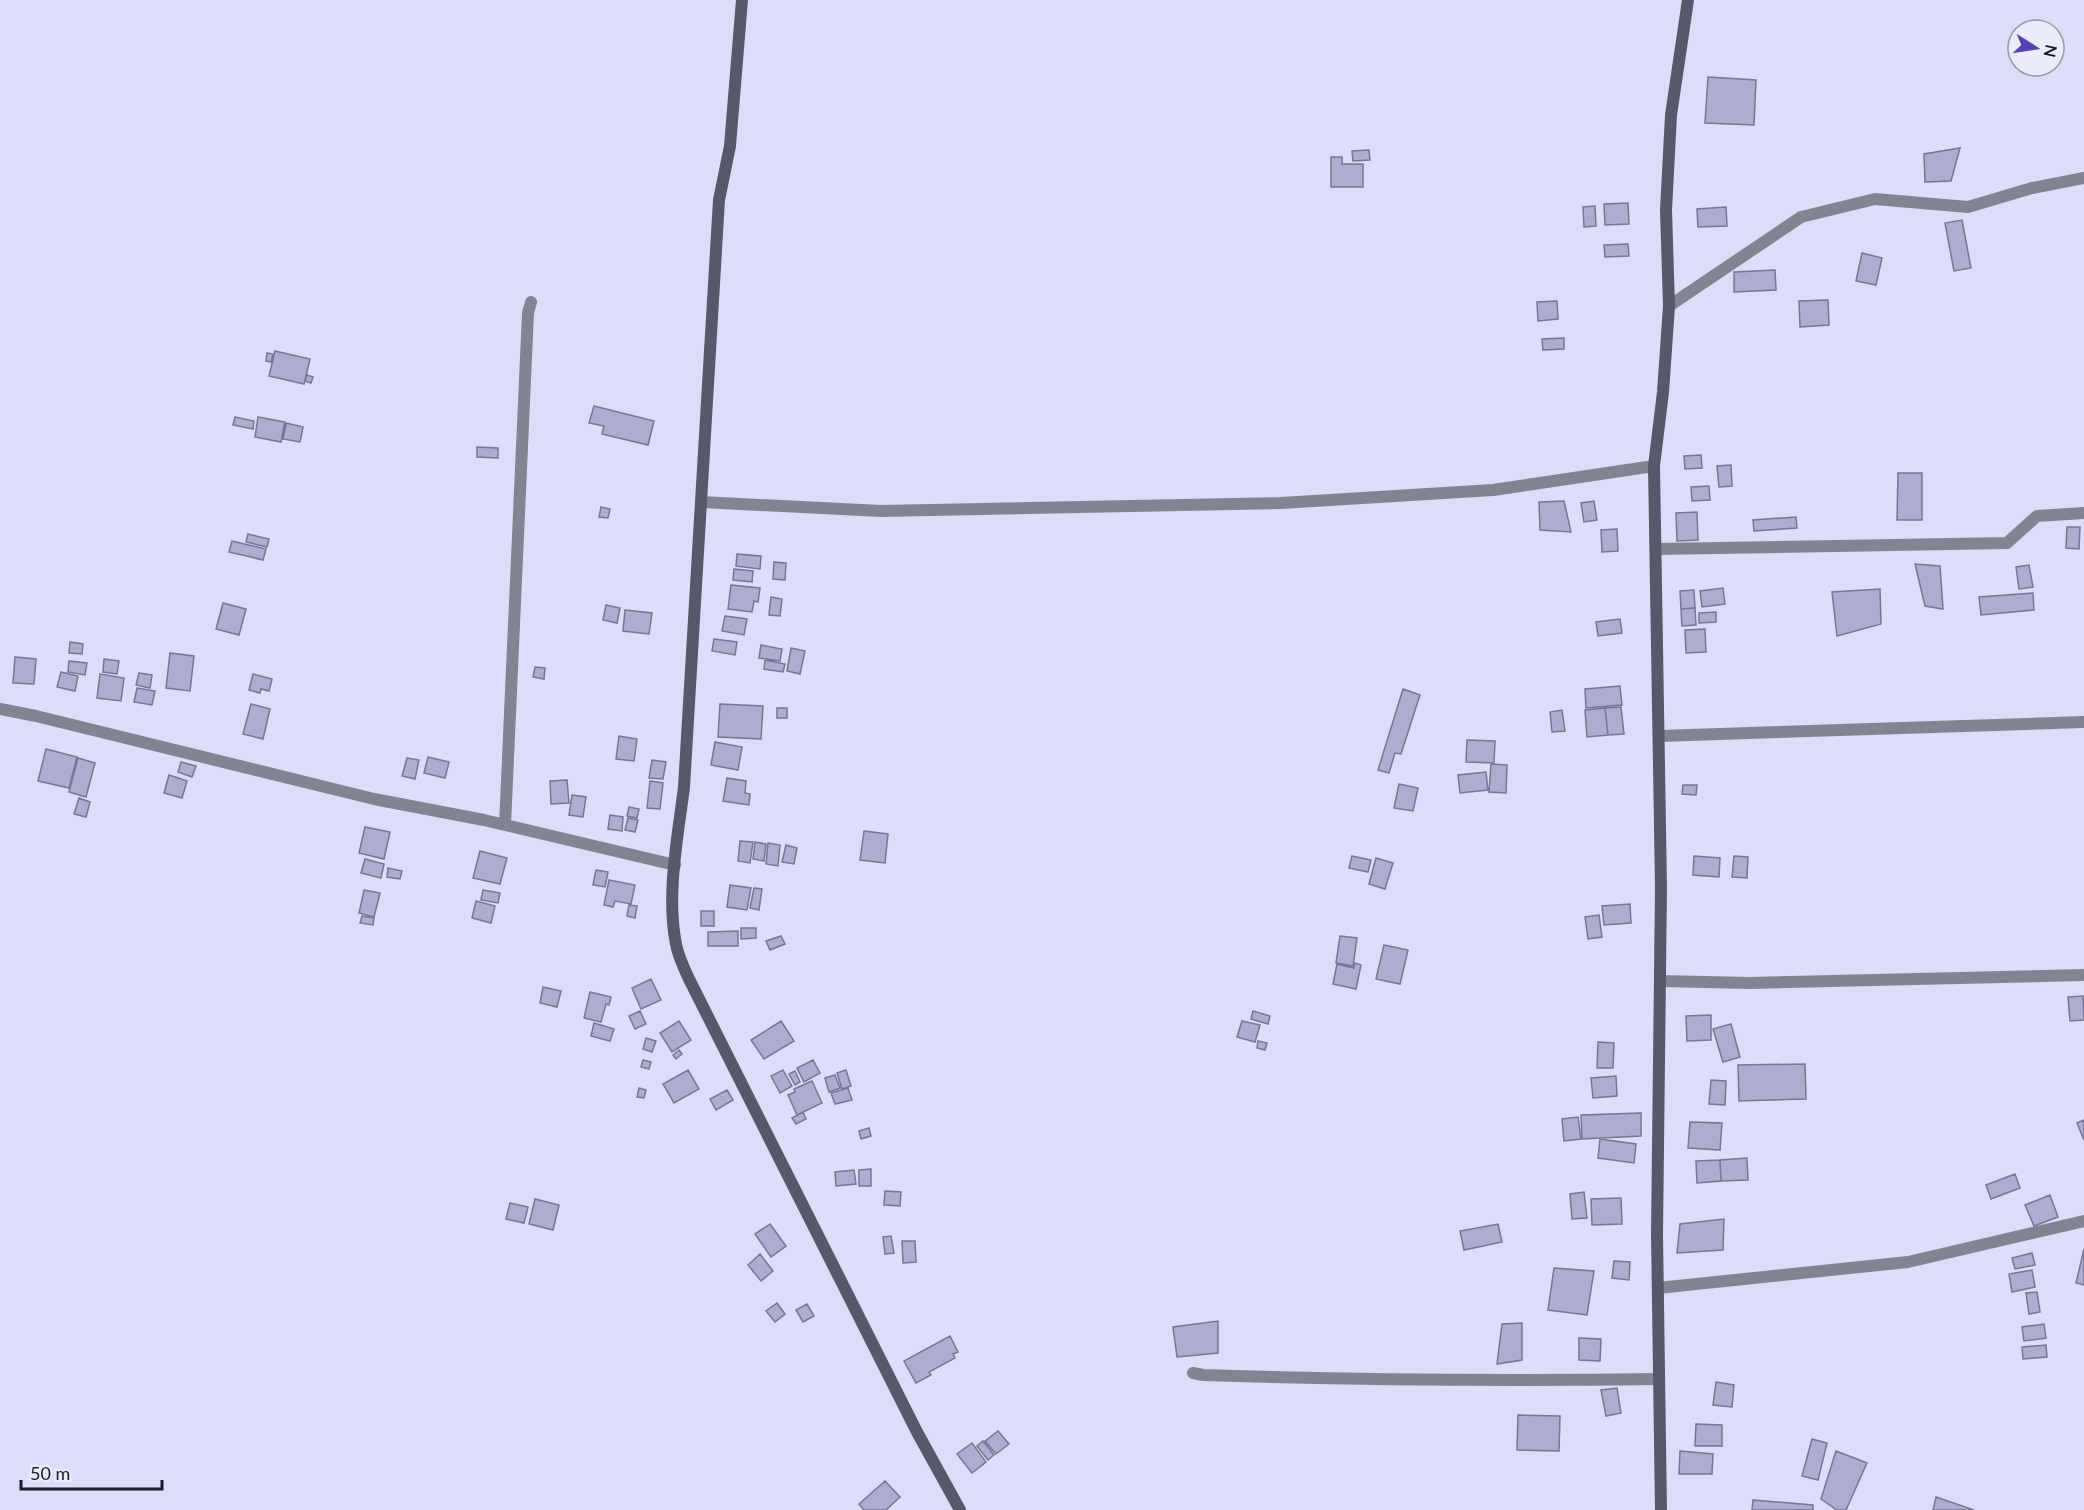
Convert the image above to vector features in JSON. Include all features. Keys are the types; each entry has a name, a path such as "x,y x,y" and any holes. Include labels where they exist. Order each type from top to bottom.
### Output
{"street":[{"path":"742,0 730,146 719,201 684,787 672,915 676,946 688,979 917,1432 960,1510"},
{"path":"1661,1510 1658,1288 1661,886 1654,466 1663,392 1669,306 1666,210 1671,115 1688,0"},
{"path":"1669,306 1801,217 1875,199 1968,207 2032,188 2084,178"},
{"path":"506,825 527,325 531,302"},
{"path":"701,502 881,512 1281,503 1493,490 1654,466"},
{"path":"1656,549 2007,543 2037,516 2084,513"},
{"path":"0,709 374,799 506,825 675,866"},
{"path":"1659,736 2084,722"},
{"path":"1660,981 1750,983 2084,975"},
{"path":"1658,1288 1908,1262 2084,1221"},
{"path":"1193,1373 1329,1379 1659,1379"}],"building":[{"path":"1708,77 1756,80 1754,125 1705,123"},
{"path":"1960,148 1951,181 1925,182 1924,154"},
{"path":"1369,150 1370,160 1353,161 1352,151"},
{"path":"1331,157 1342,157 1342,164 1363,164 1363,187 1331,187"},
{"path":"1628,203 1629,224 1605,225 1604,204"},
{"path":"1595,206 1596,226 1584,227 1583,207"},
{"path":"1726,207 1727,226 1698,227 1697,209"},
{"path":"1962,220 1971,268 1954,271 1945,223"},
{"path":"1628,244 1629,256 1605,257 1604,245"},
{"path":"1862,253 1882,258 1876,285 1856,281"},
{"path":"1775,270 1776,290 1734,292 1734,272"},
{"path":"1828,300 1829,325 1800,327 1799,301"},
{"path":"1557,301 1558,319 1538,321 1537,302"},
{"path":"1564,338 1564,349 1543,350 1542,339"},
{"path":"275,351 310,359 304,384 269,376"},
{"path":"267,353 273,354 271,362 266,361"},
{"path":"307,375 313,377 311,383 305,381"},
{"path":"594,406 654,421 648,445 602,434 604,426 589,423"},
{"path":"235,417 254,421 253,429 233,425"},
{"path":"258,417 285,422 281,442 255,437"},
{"path":"286,423 303,427 300,442 283,439"},
{"path":"477,447 498,448 498,458 477,457"},
{"path":"1701,455 1702,468 1685,469 1684,456"},
{"path":"1731,465 1732,486 1719,487 1717,466"},
{"path":"1898,473 1922,473 1922,520 1897,520"},
{"path":"1709,486 1710,500 1692,501 1691,487"},
{"path":"1564,501 1571,532 1540,530 1539,502"},
{"path":"1594,501 1597,520 1584,522 1581,503"},
{"path":"601,507 610,509 608,518 599,517"},
{"path":"1697,512 1698,540 1677,541 1676,513"},
{"path":"1796,517 1797,528 1754,531 1753,520"},
{"path":"2067,527 2080,527 2079,549 2066,548"},
{"path":"1617,529 1618,551 1602,552 1601,530"},
{"path":"248,534 269,539 267,547 246,542"},
{"path":"232,541 266,549 263,560 229,552"},
{"path":"737,554 761,556 760,569 736,566"},
{"path":"774,562 786,563 785,580 773,579"},
{"path":"1915,564 1940,566 1943,609 1925,606"},
{"path":"2029,565 2033,587 2019,589 2016,567"},
{"path":"734,569 753,571 752,582 733,580"},
{"path":"731,585 760,588 758,602 754,601 752,612 728,609"},
{"path":"1723,588 1725,604 1702,607 1700,591"},
{"path":"1880,589 1881,624 1837,636 1832,592"},
{"path":"1694,590 1695,608 1681,609 1680,591"},
{"path":"2033,593 2034,610 1981,615 1979,597"},
{"path":"771,597 782,599 780,616 769,615"},
{"path":"223,603 246,609 239,635 216,629"},
{"path":"606,605 620,608 617,623 603,620"},
{"path":"1695,608 1696,625 1682,626 1681,609"},
{"path":"625,610 652,613 649,634 623,631"},
{"path":"1716,612 1716,622 1699,623 1699,613"},
{"path":"725,616 747,619 744,635 722,631"},
{"path":"1620,619 1622,633 1598,636 1596,622"},
{"path":"1705,629 1706,652 1686,653 1685,630"},
{"path":"714,639 737,642 735,655 712,651"},
{"path":"70,642 83,644 82,654 69,653"},
{"path":"761,645 782,649 780,661 759,658"},
{"path":"791,648 805,651 800,674 787,671"},
{"path":"170,653 194,656 190,691 166,688"},
{"path":"15,657 36,659 34,684 13,683"},
{"path":"104,659 119,661 117,674 103,672"},
{"path":"765,660 785,664 783,672 764,669"},
{"path":"69,661 87,663 85,675 68,672"},
{"path":"535,667 545,668 544,679 533,677"},
{"path":"61,672 78,676 75,691 57,687"},
{"path":"139,673 152,675 150,688 136,685"},
{"path":"100,674 124,678 121,701 97,698"},
{"path":"253,674 272,679 269,691 261,689 260,693 249,690"},
{"path":"1620,686 1622,705 1586,708 1585,689"},
{"path":"137,688 155,691 152,705 134,702"},
{"path":"1403,689 1420,695 1401,754 1395,753 1389,773 1378,770"},
{"path":"251,704 270,709 263,739 243,734"},
{"path":"720,704 763,706 761,739 718,737"},
{"path":"1621,707 1624,734 1608,735 1605,708"},
{"path":"777,708 787,708 787,718 777,718"},
{"path":"1605,708 1608,735 1587,737 1585,710"},
{"path":"1562,710 1565,731 1552,732 1550,712"},
{"path":"619,736 637,739 634,761 616,759"},
{"path":"1467,740 1495,741 1494,763 1466,762"},
{"path":"715,742 742,747 738,770 711,765"},
{"path":"46,749 77,757 69,788 38,781"},
{"path":"428,757 449,762 445,778 424,773"},
{"path":"78,758 95,763 86,797 69,792"},
{"path":"407,758 419,760 415,779 402,776"},
{"path":"652,760 666,762 663,779 649,778"},
{"path":"181,762 196,766 192,777 178,772"},
{"path":"1491,764 1507,765 1506,793 1489,792"},
{"path":"1486,772 1488,790 1460,793 1458,775"},
{"path":"169,775 187,781 182,798 164,793"},
{"path":"727,778 746,781 745,793 750,794 749,805 723,801"},
{"path":"567,780 569,803 551,804 550,781"},
{"path":"650,781 663,783 660,809 647,808"},
{"path":"1399,784 1418,788 1413,811 1394,808"},
{"path":"1683,785 1697,785 1696,795 1682,794"},
{"path":"572,795 586,797 583,817 569,815"},
{"path":"79,798 90,802 86,817 74,814"},
{"path":"629,807 639,809 637,818 627,816"},
{"path":"610,815 623,817 622,831 608,829"},
{"path":"628,818 638,820 635,832 625,830"},
{"path":"365,827 390,832 384,859 359,853"},
{"path":"864,831 888,834 885,863 860,860"},
{"path":"740,841 753,842 750,863 738,861"},
{"path":"755,842 766,844 764,861 753,859"},
{"path":"768,843 780,845 778,866 766,864"},
{"path":"786,845 797,848 794,864 782,862"},
{"path":"480,851 507,858 500,884 473,878"},
{"path":"1352,856 1371,860 1368,872 1349,868"},
{"path":"1694,856 1720,858 1719,877 1693,875"},
{"path":"1734,856 1748,857 1747,878 1732,877"},
{"path":"1376,858 1393,863 1385,889 1369,884"},
{"path":"365,859 384,864 381,878 361,873"},
{"path":"388,868 402,871 400,879 387,877"},
{"path":"596,870 608,872 605,887 593,885"},
{"path":"609,880 635,885 631,904 615,901 613,907 604,905"},
{"path":"730,885 751,888 747,910 727,907"},
{"path":"754,888 762,889 759,910 750,908"},
{"path":"364,890 380,893 374,917 359,913"},
{"path":"483,890 500,893 498,903 481,900"},
{"path":"476,901 495,906 491,923 472,918"},
{"path":"1630,904 1631,923 1604,925 1602,906"},
{"path":"629,905 637,906 635,918 627,916"},
{"path":"701,911 714,911 714,926 701,926"},
{"path":"1599,915 1602,937 1588,939 1585,917"},
{"path":"362,916 374,918 373,925 360,923"},
{"path":"741,928 756,928 756,938 741,939"},
{"path":"738,931 738,946 708,946 708,932"},
{"path":"781,936 785,944 770,950 766,941"},
{"path":"1340,936 1357,938 1353,966 1336,963"},
{"path":"1384,945 1408,950 1400,984 1376,979"},
{"path":"1355,963 1361,965 1356,989 1333,984 1337,964 1354,968"},
{"path":"651,979 661,1000 641,1009 632,988"},
{"path":"543,987 561,991 557,1007 540,1003"},
{"path":"590,992 611,997 609,1005 606,1004 601,1022 584,1018"},
{"path":"2083,996 2084,1020 2070,1021 2068,997"},
{"path":"640,1011 646,1024 635,1029 629,1016"},
{"path":"1253,1011 1270,1016 1268,1024 1251,1019"},
{"path":"1711,1015 1711,1040 1687,1041 1686,1016"},
{"path":"679,1021 691,1040 672,1052 660,1033"},
{"path":"781,1021 794,1041 764,1059 751,1040"},
{"path":"1242,1021 1260,1025 1255,1042 1237,1037"},
{"path":"594,1023 614,1029 610,1041 591,1036"},
{"path":"1731,1024 1740,1057 1723,1062 1713,1029"},
{"path":"646,1038 656,1041 652,1052 643,1049"},
{"path":"1258,1041 1267,1043 1265,1050 1257,1048"},
{"path":"1598,1042 1614,1043 1613,1068 1597,1068"},
{"path":"679,1050 682,1054 676,1059 673,1055"},
{"path":"643,1060 651,1062 649,1069 641,1067"},
{"path":"813,1060 820,1073 804,1082 797,1068"},
{"path":"1805,1064 1806,1099 1739,1101 1738,1065"},
{"path":"688,1070 699,1089 674,1103 663,1084"},
{"path":"783,1070 792,1086 780,1093 771,1076"},
{"path":"846,1070 851,1086 842,1089 837,1073"},
{"path":"795,1071 800,1082 795,1085 789,1074"},
{"path":"835,1075 840,1088 829,1092 825,1078"},
{"path":"1616,1076 1617,1096 1593,1098 1591,1078"},
{"path":"1711,1080 1726,1081 1725,1105 1709,1104"},
{"path":"812,1081 822,1103 797,1115 788,1095 795,1092 794,1089"},
{"path":"639,1088 646,1090 644,1098 637,1097"},
{"path":"848,1088 852,1100 835,1104 831,1093"},
{"path":"727,1090 733,1100 716,1110 710,1099"},
{"path":"803,1112 806,1119 796,1124 792,1118"},
{"path":"1641,1113 1641,1136 1582,1139 1581,1115"},
{"path":"1578,1117 1581,1139 1564,1141 1562,1119"},
{"path":"2084,1120 2084,1140 2077,1123"},
{"path":"1690,1122 1722,1123 1720,1150 1688,1148"},
{"path":"869,1128 871,1136 861,1139 859,1131"},
{"path":"1600,1139 1636,1144 1634,1163 1598,1158"},
{"path":"1747,1158 1748,1180 1721,1181 1720,1160"},
{"path":"1720,1160 1721,1181 1697,1183 1696,1161"},
{"path":"871,1169 871,1186 859,1186 859,1170"},
{"path":"854,1170 856,1184 836,1186 835,1172"},
{"path":"2015,1174 2020,1188 1991,1199 1986,1185"},
{"path":"885,1191 901,1192 900,1206 884,1205"},
{"path":"1584,1192 1587,1218 1572,1219 1570,1194"},
{"path":"2050,1195 2058,1217 2034,1226 2025,1205"},
{"path":"1621,1198 1622,1224 1592,1225 1591,1199"},
{"path":"535,1199 559,1205 553,1230 529,1224"},
{"path":"510,1203 528,1207 524,1223 506,1219"},
{"path":"1724,1219 1723,1250 1677,1253 1680,1224"},
{"path":"770,1224 786,1246 771,1257 755,1234"},
{"path":"1498,1224 1502,1242 1464,1250 1460,1231"},
{"path":"891,1236 894,1253 885,1254 883,1237"},
{"path":"902,1241 915,1241 916,1262 903,1263"},
{"path":"2084,1249 2084,1285 2076,1283"},
{"path":"2032,1253 2035,1265 2015,1269 2012,1258"},
{"path":"760,1254 773,1271 761,1281 748,1265"},
{"path":"1614,1261 1630,1262 1629,1280 1612,1278"},
{"path":"1554,1268 1594,1271 1587,1315 1548,1310"},
{"path":"2032,1270 2035,1287 2012,1292 2009,1274"},
{"path":"2037,1292 2040,1312 2029,1314 2026,1293"},
{"path":"777,1303 785,1314 775,1322 766,1311"},
{"path":"807,1304 814,1316 803,1322 796,1310"},
{"path":"1218,1321 1218,1353 1177,1357 1173,1327"},
{"path":"1522,1323 1522,1360 1497,1364 1502,1324"},
{"path":"2044,1324 2046,1338 2024,1341 2022,1327"},
{"path":"950,1336 958,1352 953,1354 955,1358 929,1372 931,1375 916,1383 904,1361"},
{"path":"1579,1338 1601,1339 1600,1361 1579,1360"},
{"path":"2046,1345 2047,1357 2023,1359 2022,1347"},
{"path":"1716,1382 1734,1385 1732,1407 1713,1405"},
{"path":"1617,1388 1621,1413 1606,1416 1601,1390"},
{"path":"1518,1415 1560,1416 1559,1451 1517,1450"},
{"path":"1696,1424 1722,1425 1722,1446 1695,1446"},
{"path":"998,1431 1009,1444 996,1454 985,1441"},
{"path":"1812,1439 1827,1443 1818,1480 1802,1476"},
{"path":"983,1441 994,1455 988,1460 977,1446"},
{"path":"972,1443 986,1462 972,1473 957,1454"},
{"path":"1680,1451 1713,1454 1712,1474 1679,1474"},
{"path":"1836,1451 1867,1463 1846,1510 1837,1510 1821,1499"},
{"path":"885,1481 900,1497 886,1510 864,1510 859,1504"},
{"path":"1936,1497 1974,1510 1933,1510"},
{"path":"1753,1500 1813,1505 1813,1510 1752,1510"}]}
